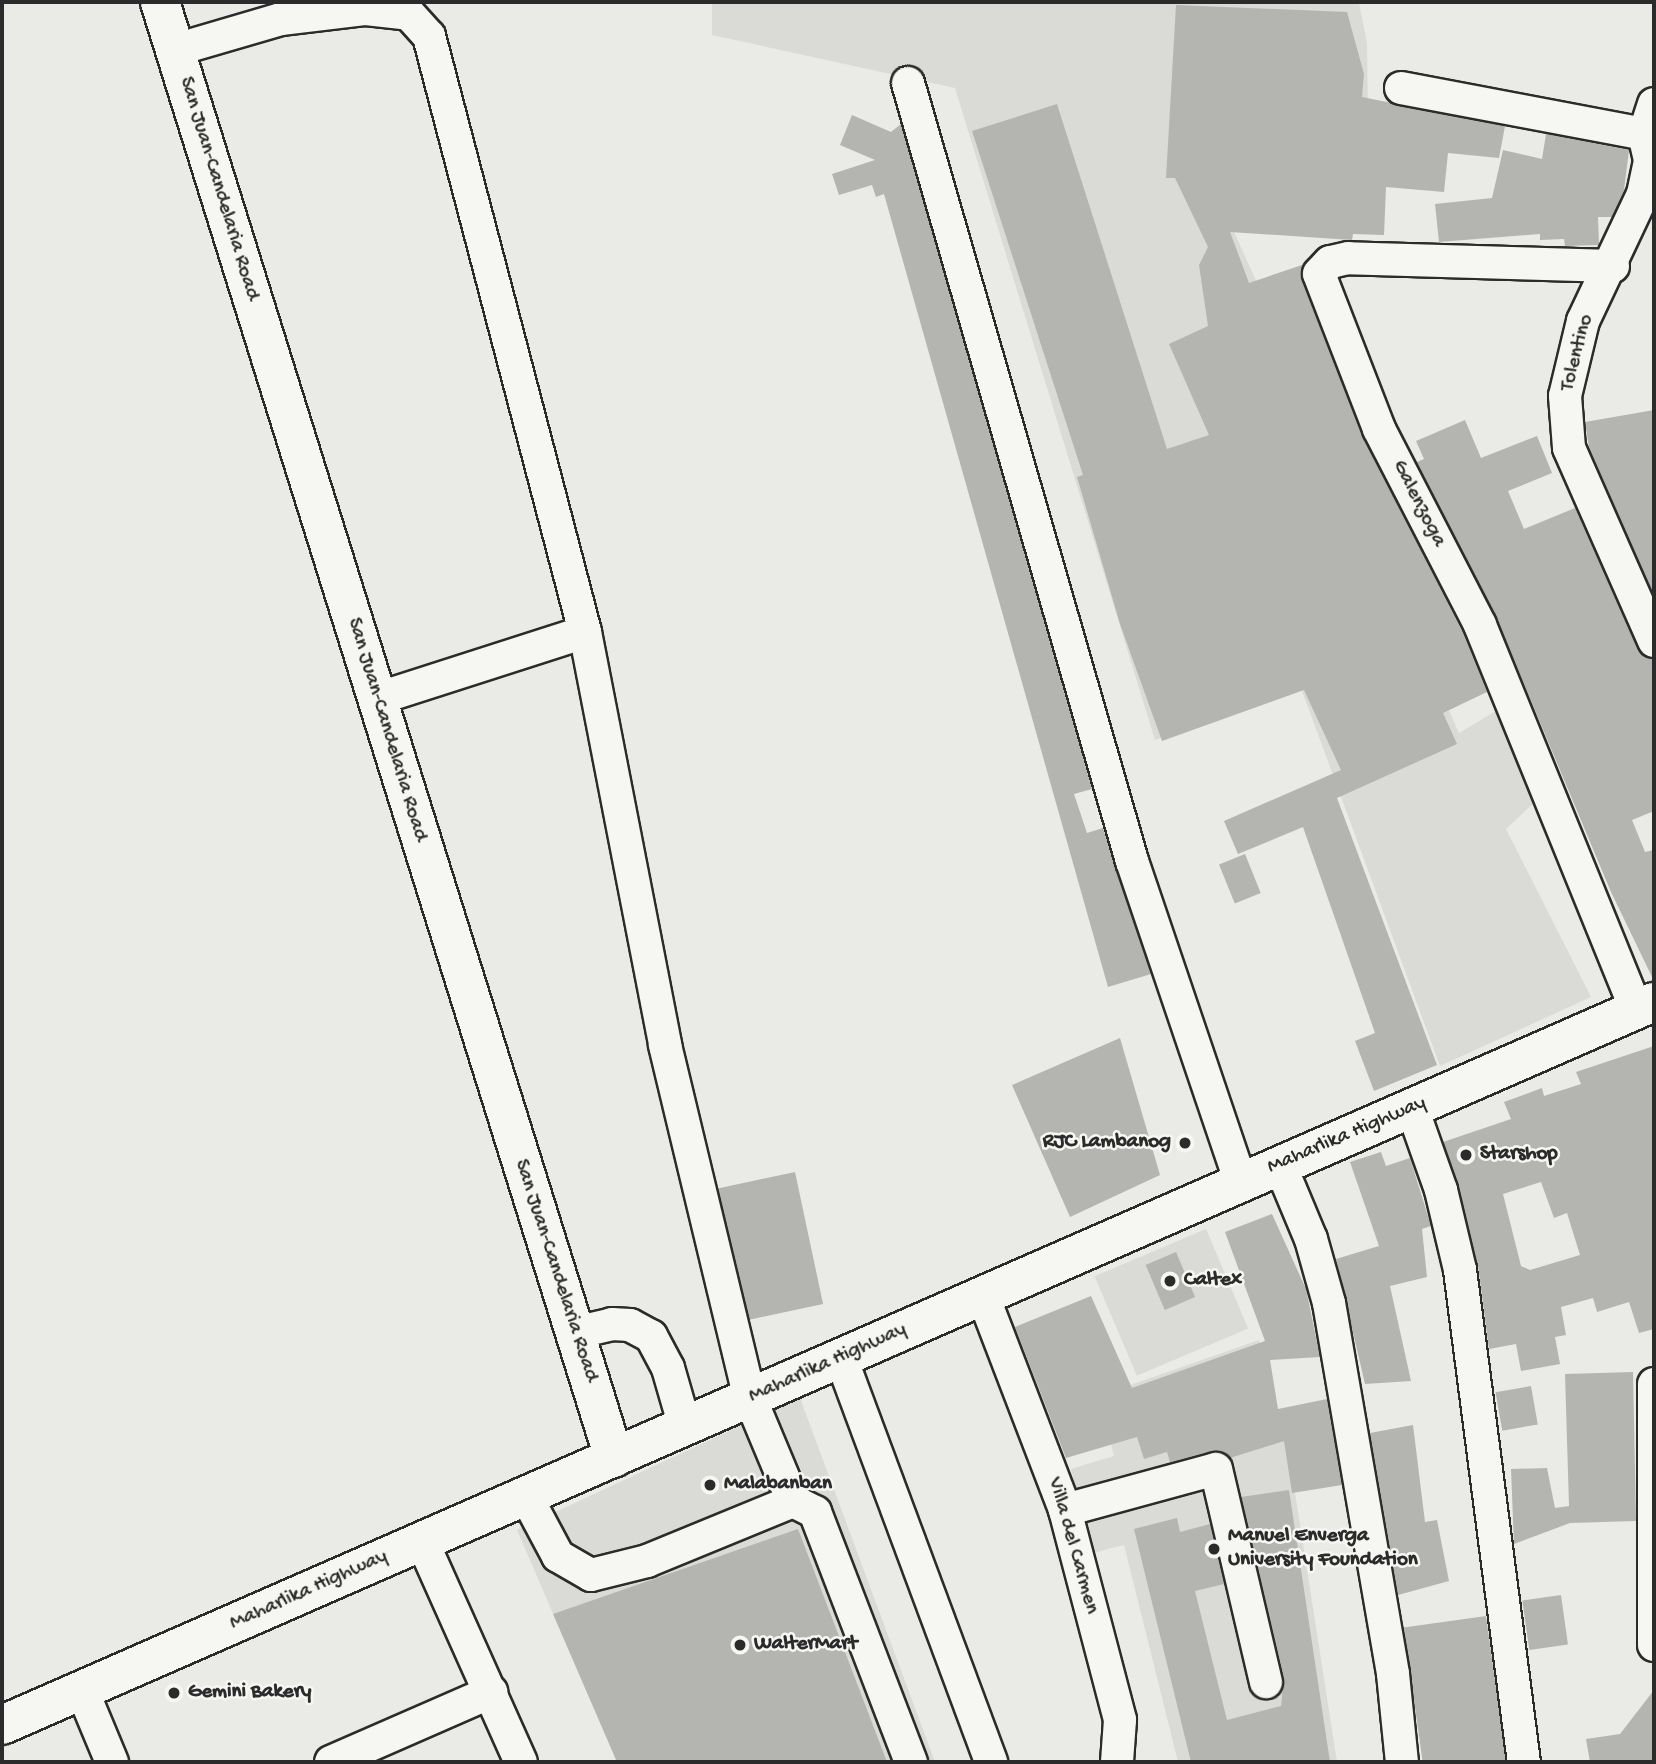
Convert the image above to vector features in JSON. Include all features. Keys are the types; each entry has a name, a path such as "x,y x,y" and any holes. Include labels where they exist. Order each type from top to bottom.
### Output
{"main road":[{"name":"San Juan-Candelaria Road","path":"160,2 614,1458"},
{"name":"Maharlika Highway","path":"2,1725 1645,1006"}],"street":[{"path":"175,50 281,19 338,11 390,10 409,14 429,36 585,632 664,1045 750,1398 793,1501 815,1512 911,1762"},
{"path":"908,83 1132,861 1241,1183"},
{"path":"1401,88 1644,134"},
{"name":"Tolentino","path":"1654,104 1644,134 1650,160 1643,194 1613,266 1583,321 1565,396 1569,448 1654,641"},
{"name":"Galenzoga","path":"1613,266 1348,258 1331,261 1319,274 1379,429 1480,625 1645,1006"},
{"path":"376,699 585,632"},
{"path":"1412,1108 1441,1190 1460,1270 1524,1762"},
{"path":"1280,1165 1311,1239 1329,1303 1394,1674 1402,1762"},
{"name":"Villa del Carmen","path":"983,1296 1065,1510 1120,1720 1118,1762"},
{"path":"574,1333 612,1324 651,1336 668,1368 685,1427"},
{"path":"841,1358 990,1762"},
{"path":"1654,1384 1654,1645"},
{"path":"1065,1510 1216,1469 1266,1682"},
{"path":"526,1496 558,1556 592,1575 647,1561 793,1501"},
{"path":"422,1541 521,1762"},
{"path":"82,1690 113,1762"},
{"path":"331,1762 491,1692"}],"shaded area":[{"path":"712,2 1364,2 1359,3 1367,43 1369,177 1209,176 1459,733 1496,711 1540,797 1506,829 1591,997 1440,1066 1301,688 1155,740 955,88 712,35"},
{"path":"1206,1229 1248,1328 1137,1376 1095,1276"},
{"name":"Manuel Enverga University Foundation","path":"1259,1340 1289,1454 1337,1762 1178,1762 1124,1545 1093,1553 1071,1469 1114,1456 1099,1396"},
{"name":"WalterMart","path":"800,1398 935,1762 617,1762 517,1530"}],"building":[{"path":"1176,5 1347,12 1364,74 1362,97 1505,126 1499,158 1448,153 1444,192 1386,187 1384,235 1353,234 1352,240 1230,232 1249,283 1302,265 1302,281 1362,436 1463,633 1487,692 1443,713 1457,744 1337,798 1437,1065 1374,1091 1355,1041 1375,1033 1303,827 1238,854 1224,821 1341,770 1304,690 1162,741 1120,624 1077,477 1083,475 972,131 1057,104 1167,449 1209,435 1169,344 1208,326 1199,265 1208,247 1175,178 1166,178"},
{"path":"852,115 891,132 901,124 1092,789 1074,794 1087,833 1103,828 1151,974 1108,987 884,194 876,197 872,185 839,195 832,174 875,160 840,145"},
{"path":"1546,134 1629,150 1624,190 1612,217 1598,217 1599,245 1565,246 1564,239 1540,240 1540,234 1439,242 1435,204 1492,198 1503,150 1542,159"},
{"path":"1654,410 1654,596 1589,447 1585,422"},
{"path":"1465,420 1481,458 1537,436 1552,473 1508,491 1524,529 1575,508 1637,648 1654,659 1654,811 1632,820 1645,852 1654,850 1654,981 1611,892 1496,617 1417,462 1424,459 1416,441"},
{"path":"1245,854 1261,893 1235,903 1219,864"},
{"path":"1120,1038 1160,1175 1070,1217 1012,1085"},
{"path":"1654,1046 1654,1329 1639,1333 1629,1302 1597,1312 1593,1298 1561,1307 1566,1335 1555,1337 1560,1364 1521,1371 1516,1344 1489,1349 1478,1266 1443,1142 1511,1119 1504,1102 1542,1088 1544,1096 1581,1084 1576,1072","holes":["1541,1182 1554,1218 1567,1213 1580,1255 1530,1270 1521,1266 1503,1194"]},
{"path":"1381,1152 1386,1166 1410,1158 1431,1226 1422,1229 1427,1277 1390,1286 1411,1381 1365,1384 1336,1259 1379,1246 1350,1162"},
{"path":"795,1172 823,1304 746,1320 718,1188"},
{"path":"1272,1214 1306,1289 1320,1357 1270,1360 1278,1409 1327,1399 1342,1485 1292,1493 1284,1441 1230,1458 1212,1451 1170,1462 1167,1452 1144,1459 1137,1437 1066,1458 1015,1327 1091,1296 1132,1388 1265,1341 1225,1232"},
{"name":"Caltex","path":"1176,1252 1195,1297 1165,1310 1146,1265"},
{"path":"1633,1372 1636,1521 1570,1523 1514,1544 1511,1469 1547,1468 1555,1508 1569,1506 1565,1374"},
{"path":"1531,1386 1538,1424 1502,1431 1496,1392"},
{"path":"1413,1425 1425,1522 1437,1520 1449,1581 1398,1595 1370,1433"},
{"path":"1289,1490 1330,1762 1191,1762 1134,1529 1177,1518 1180,1532 1210,1524 1224,1584 1195,1591 1227,1720 1281,1706 1284,1678 1241,1497"},
{"path":"798,1529 887,1762 617,1762 553,1614"},
{"path":"1561,1595 1568,1645 1529,1650 1522,1600"},
{"path":"1486,1616 1506,1762 1423,1762 1404,1628"},
{"path":"1654,1690 1654,1762 1590,1762 1586,1739 1620,1734"}],"place":[{"name":"RJC Lambanog","path":"1185,1143"},
{"name":"Starshop","path":"1466,1155"},
{"name":"Caltex","path":"1170,1281"},
{"name":"Malabanban","path":"710,1485"},
{"name":"Manuel Enverga University Foundation","path":"1214,1549"},
{"name":"WalterMart","path":"740,1645"},
{"name":"Gemini Bakery","path":"174,1693"}]}
